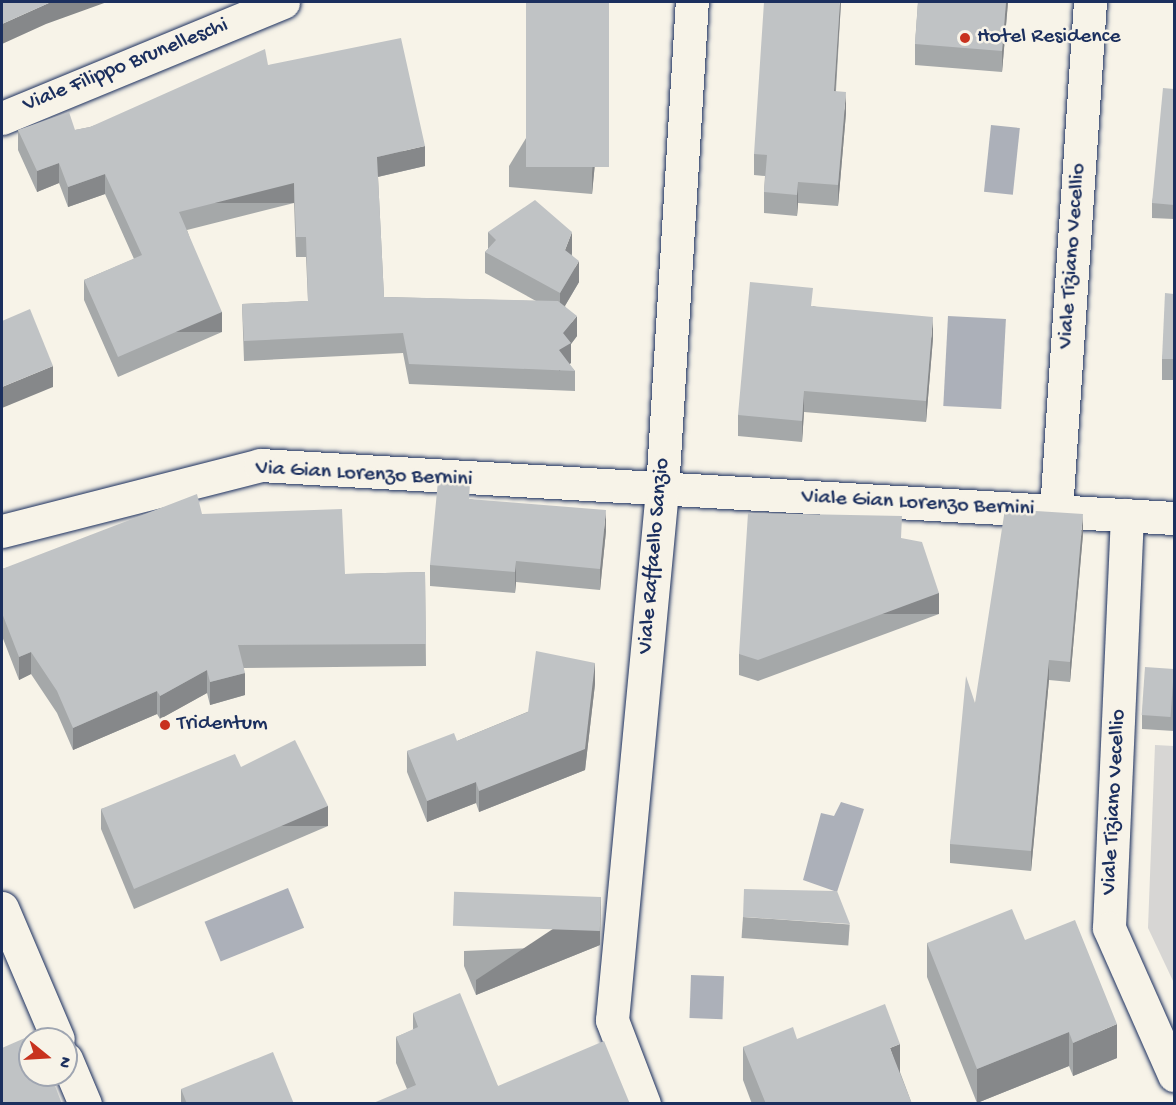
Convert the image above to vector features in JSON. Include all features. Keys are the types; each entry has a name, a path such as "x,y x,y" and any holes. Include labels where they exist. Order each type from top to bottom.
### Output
{"street":[{"name":"Viale Filippo Brunelleschi","path":"2,118 283,2"},
{"name":"Viale Raffaello Sanzio","path":"644,1104 612,1020 662,490 692,2"},
{"name":"Viale Tiziano Vecellio","path":"1056,511 1090,2"},
{"name":"Via Gian Lorenzo Bernini","path":"2,531 260,465 662,490"},
{"name":"Viale Gian Lorenzo Bernini","path":"662,490 1174,518"},
{"name":"Viale Tiziano Vecellio","path":"1127,515 1109,928 1174,1075"},
{"path":"2,908 53,1027"},
{"path":"78,1087 85,1104"}],"shaded area":[{"path":"991,125 1020,128 1013,195 984,192"},
{"path":"948,316 1006,319 1001,409 943,406"},
{"path":"1155,745 1174,746 1174,983 1148,928"},
{"path":"841,802 864,809 837,892 803,880 821,813 834,816"},
{"path":"288,888 304,928 221,962 205,922"},
{"path":"691,975 724,976 722,1019 689,1018"}],"building":[{"path":"2,2 51,2 2,24"},
{"path":"526,2 609,2 609,167 526,167"},
{"path":"764,2 840,2 834,91 846,92 838,185 798,182 797,195 764,192 767,155 754,154"},
{"path":"918,2 1006,2 1002,51 915,44"},
{"path":"401,38 425,146 377,157 384,297 558,301 577,316 563,333 571,343 559,350 575,371 409,364 403,333 244,341 242,304 308,301 306,237 296,237 294,183 179,212 222,312 118,357 84,280 142,255 105,174 68,187 59,163 37,171 18,130 69,112 75,130 90,127 265,49 268,65"},
{"path":"1163,88 1174,89 1174,205 1152,203"},
{"path":"535,200 572,232 565,250 579,261 560,293 485,252 496,240 488,232"},
{"path":"750,282 813,288 811,306 933,317 926,401 804,391 802,421 738,415"},
{"path":"1165,293 1174,294 1174,359 1162,359"},
{"path":"30,309 53,366 2,387 2,321"},
{"path":"438,481 470,483 469,499 606,510 600,569 516,561 515,572 430,565"},
{"path":"197,494 202,514 342,509 345,574 425,572 426,644 238,645 245,673 210,682 207,670 160,696 157,691 73,728 57,691 31,652 19,657 2,613 2,569"},
{"path":"1005,509 1083,514 1070,662 1049,660 1031,851 950,844 966,676 975,703"},
{"path":"748,513 902,516 901,538 922,542 939,593 758,660 739,654"},
{"path":"536,651 595,663 585,749 479,791 476,782 427,801 407,751 454,733 457,741 528,712"},
{"path":"1145,667 1174,669 1171,717 1142,715"},
{"path":"295,740 328,806 134,889 101,809 235,754 241,767"},
{"path":"744,889 837,891 850,924 743,917"},
{"path":"454,892 601,897 600,931 453,926"},
{"path":"1012,909 1025,940 1075,920 1117,1024 1073,1043 1069,1032 977,1069 927,943"},
{"path":"460,993 498,1086 604,1041 630,1104 371,1104 416,1085 396,1037 418,1027 413,1013"},
{"path":"885,1004 900,1044 890,1048 912,1104 766,1104 743,1047 793,1027 797,1039"},
{"path":"18,1041 18,1087 56,1087 62,1104 2,1104 2,1048"},
{"path":"273,1052 294,1104 187,1104 181,1089"}],"place":[{"name":"Hotel Residence","path":"965,38"},
{"name":"Tridentum","path":"165,725"}]}
